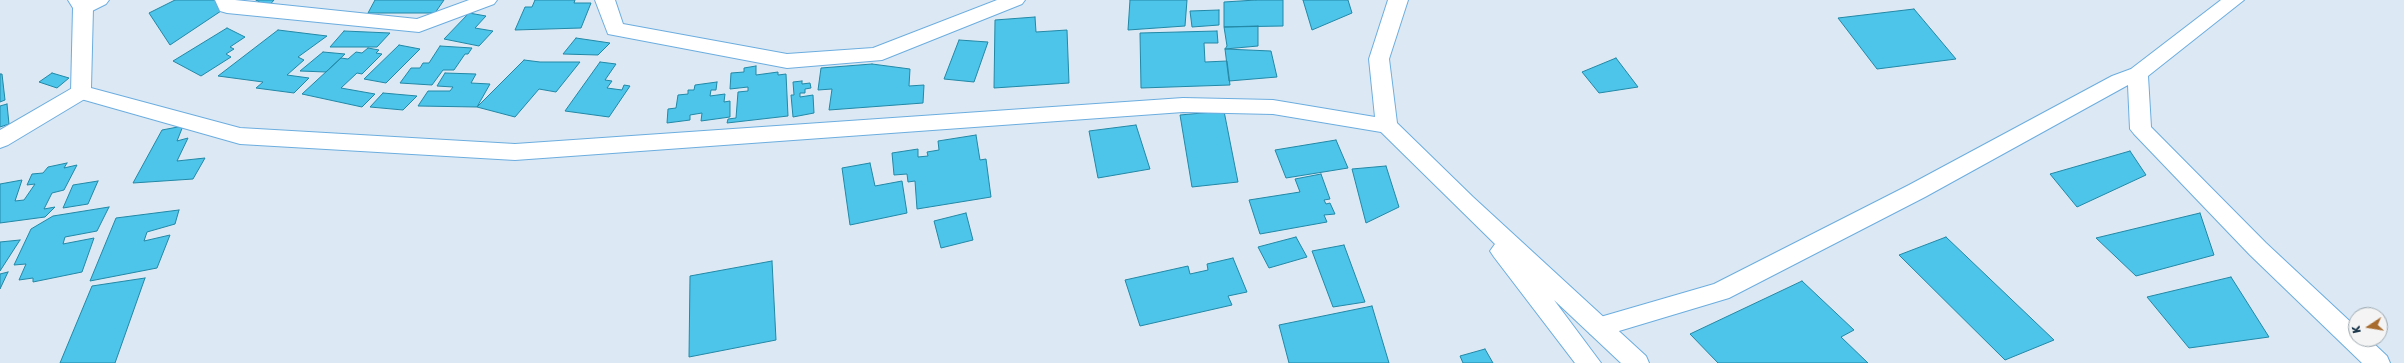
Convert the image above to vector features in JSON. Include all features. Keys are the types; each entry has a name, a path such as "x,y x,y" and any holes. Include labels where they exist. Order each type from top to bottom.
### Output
{"street":[{"path":"224,0 227,7 419,26 487,0"},
{"path":"605,0 615,28 787,61 875,56 1016,0"},
{"path":"1387,126 1379,59 1398,0"},
{"path":"1599,327 1721,291 1917,191 2119,81 2138,74 2234,0"},
{"path":"81,92 87,3"},
{"path":"2138,74 2141,128 2258,249 2378,363"},
{"path":"0,140 81,92 240,136 515,152 1183,105 1274,107 1387,126 1465,203 1638,363"},
{"path":"1465,203 1589,363"}],"building":[{"path":"175,0 215,0 227,7 170,45 149,13"},
{"path":"256,0 274,0 268,7"},
{"path":"375,0 444,0 435,13 368,13"},
{"path":"535,0 575,0 574,3 591,3 581,28 515,30 525,7 532,7"},
{"path":"1130,0 1187,0 1185,26 1128,30"},
{"path":"1283,0 1283,26 1224,27 1224,2"},
{"path":"1303,0 1348,0 1352,13 1312,30"},
{"path":"1914,9 1956,59 1877,69 1838,18"},
{"path":"1219,10 1219,25 1192,27 1190,11"},
{"path":"469,13 486,16 475,28 493,31 479,46 444,39"},
{"path":"1035,17 1036,32 1067,30 1069,83 994,88 995,20"},
{"path":"1258,26 1258,46 1225,49 1227,46 1224,27"},
{"path":"227,28 245,37 230,47 234,49 226,54 231,57 201,76 173,61"},
{"path":"278,30 327,36 298,57 304,60 287,75 309,78 294,93 256,88 263,82 218,76"},
{"path":"344,31 390,33 377,47 330,47"},
{"path":"1217,31 1218,43 1204,43 1205,62 1227,61 1230,85 1141,88 1140,33"},
{"path":"576,38 610,43 598,55 563,54"},
{"path":"959,40 988,42 974,82 944,79"},
{"path":"399,45 420,49 386,83 364,79"},
{"path":"440,46 472,48 468,54 465,54 454,70 443,70 432,85 400,83 411,68 420,68 423,63 429,63"},
{"path":"368,48 379,50 376,53 382,54 362,74 357,73 341,88 375,94 362,107 302,94 341,58 348,59 356,52 362,53"},
{"path":"1225,49 1271,51 1277,77 1229,81"},
{"path":"323,52 345,54 326,72 300,71"},
{"path":"1616,58 1638,87 1599,93 1582,72"},
{"path":"524,60 540,62 580,62 556,92 539,89 515,117 477,107"},
{"path":"600,62 616,64 605,80 612,81 607,88 622,90 624,85 630,86 609,117 565,111"},
{"path":"872,64 910,69 909,86 924,85 923,103 829,110 832,89 818,90 821,68"},
{"path":"756,66 756,75 778,72 778,75 786,74 788,116 727,123 728,119 736,118 738,92 748,91 748,87 730,89 731,73 744,72 744,68"},
{"path":"52,73 69,78 57,88 39,82"},
{"path":"445,73 476,74 471,83 490,84 477,107 418,106 428,91 450,91 453,87 437,86"},
{"path":"0,74 2,74 5,100 0,102"},
{"path":"802,81 802,84 810,83 811,88 805,89 805,93 800,93 800,97 813,95 814,113 793,117 791,95 794,95 793,82"},
{"path":"717,82 716,90 711,90 710,96 725,94 724,102 730,101 730,117 701,121 702,113 690,115 690,120 667,123 668,109 676,108 678,95 688,94 688,90 694,90 695,85"},
{"path":"383,93 417,96 403,110 370,107"},
{"path":"7,104 9,124 0,127 0,106"},
{"path":"1224,111 1238,182 1192,187 1180,115"},
{"path":"1136,125 1150,169 1098,178 1089,131"},
{"path":"183,126 177,141 188,138 177,161 205,158 193,179 133,183 162,130"},
{"path":"976,135 980,160 986,159 991,197 917,209 915,181 908,182 907,174 894,175 892,153 918,149 918,157 928,156 927,152 939,150 938,141"},
{"path":"1336,140 1348,168 1286,178 1275,150"},
{"path":"2130,151 2146,175 2077,207 2050,174"},
{"path":"67,163 64,168 77,165 64,190 52,193 44,209 55,207 45,217 0,223 0,184 22,180 15,201 24,200 35,184 27,185 32,174 43,173 48,167"},
{"path":"870,163 875,186 902,181 907,213 850,225 842,168"},
{"path":"1386,166 1399,207 1366,223 1352,169"},
{"path":"1321,174 1330,199 1324,200 1326,204 1330,203 1335,214 1324,215 1327,222 1260,234 1249,200 1300,192 1295,179"},
{"path":"98,181 88,204 63,208 73,185"},
{"path":"109,207 97,231 65,237 63,244 94,238 82,272 33,282 33,278 19,280 26,264 14,265 31,229 53,216"},
{"path":"179,210 175,224 147,232 144,241 170,235 157,268 90,281 116,218"},
{"path":"966,213 973,240 941,248 934,221"},
{"path":"2200,213 2214,255 2136,276 2096,238"},
{"path":"1296,237 1307,257 1269,268 1258,247"},
{"path":"1946,237 2054,340 2005,360 1899,255"},
{"path":"20,240 0,271 0,242"},
{"path":"1344,245 1365,302 1333,307 1312,251"},
{"path":"1233,258 1247,292 1228,296 1232,305 1140,326 1125,280 1188,266 1190,274 1208,270 1207,264"},
{"path":"772,261 776,340 689,357 690,276"},
{"path":"8,272 0,289 0,274"},
{"path":"2231,277 2269,337 2189,348 2147,297"},
{"path":"145,278 115,363 60,363 92,286"},
{"path":"1802,281 1854,330 1841,337 1868,363 1718,363 1690,334"},
{"path":"1372,306 1389,363 1289,363 1279,325"},
{"path":"1485,349 1493,363 1463,363 1460,356"}]}
